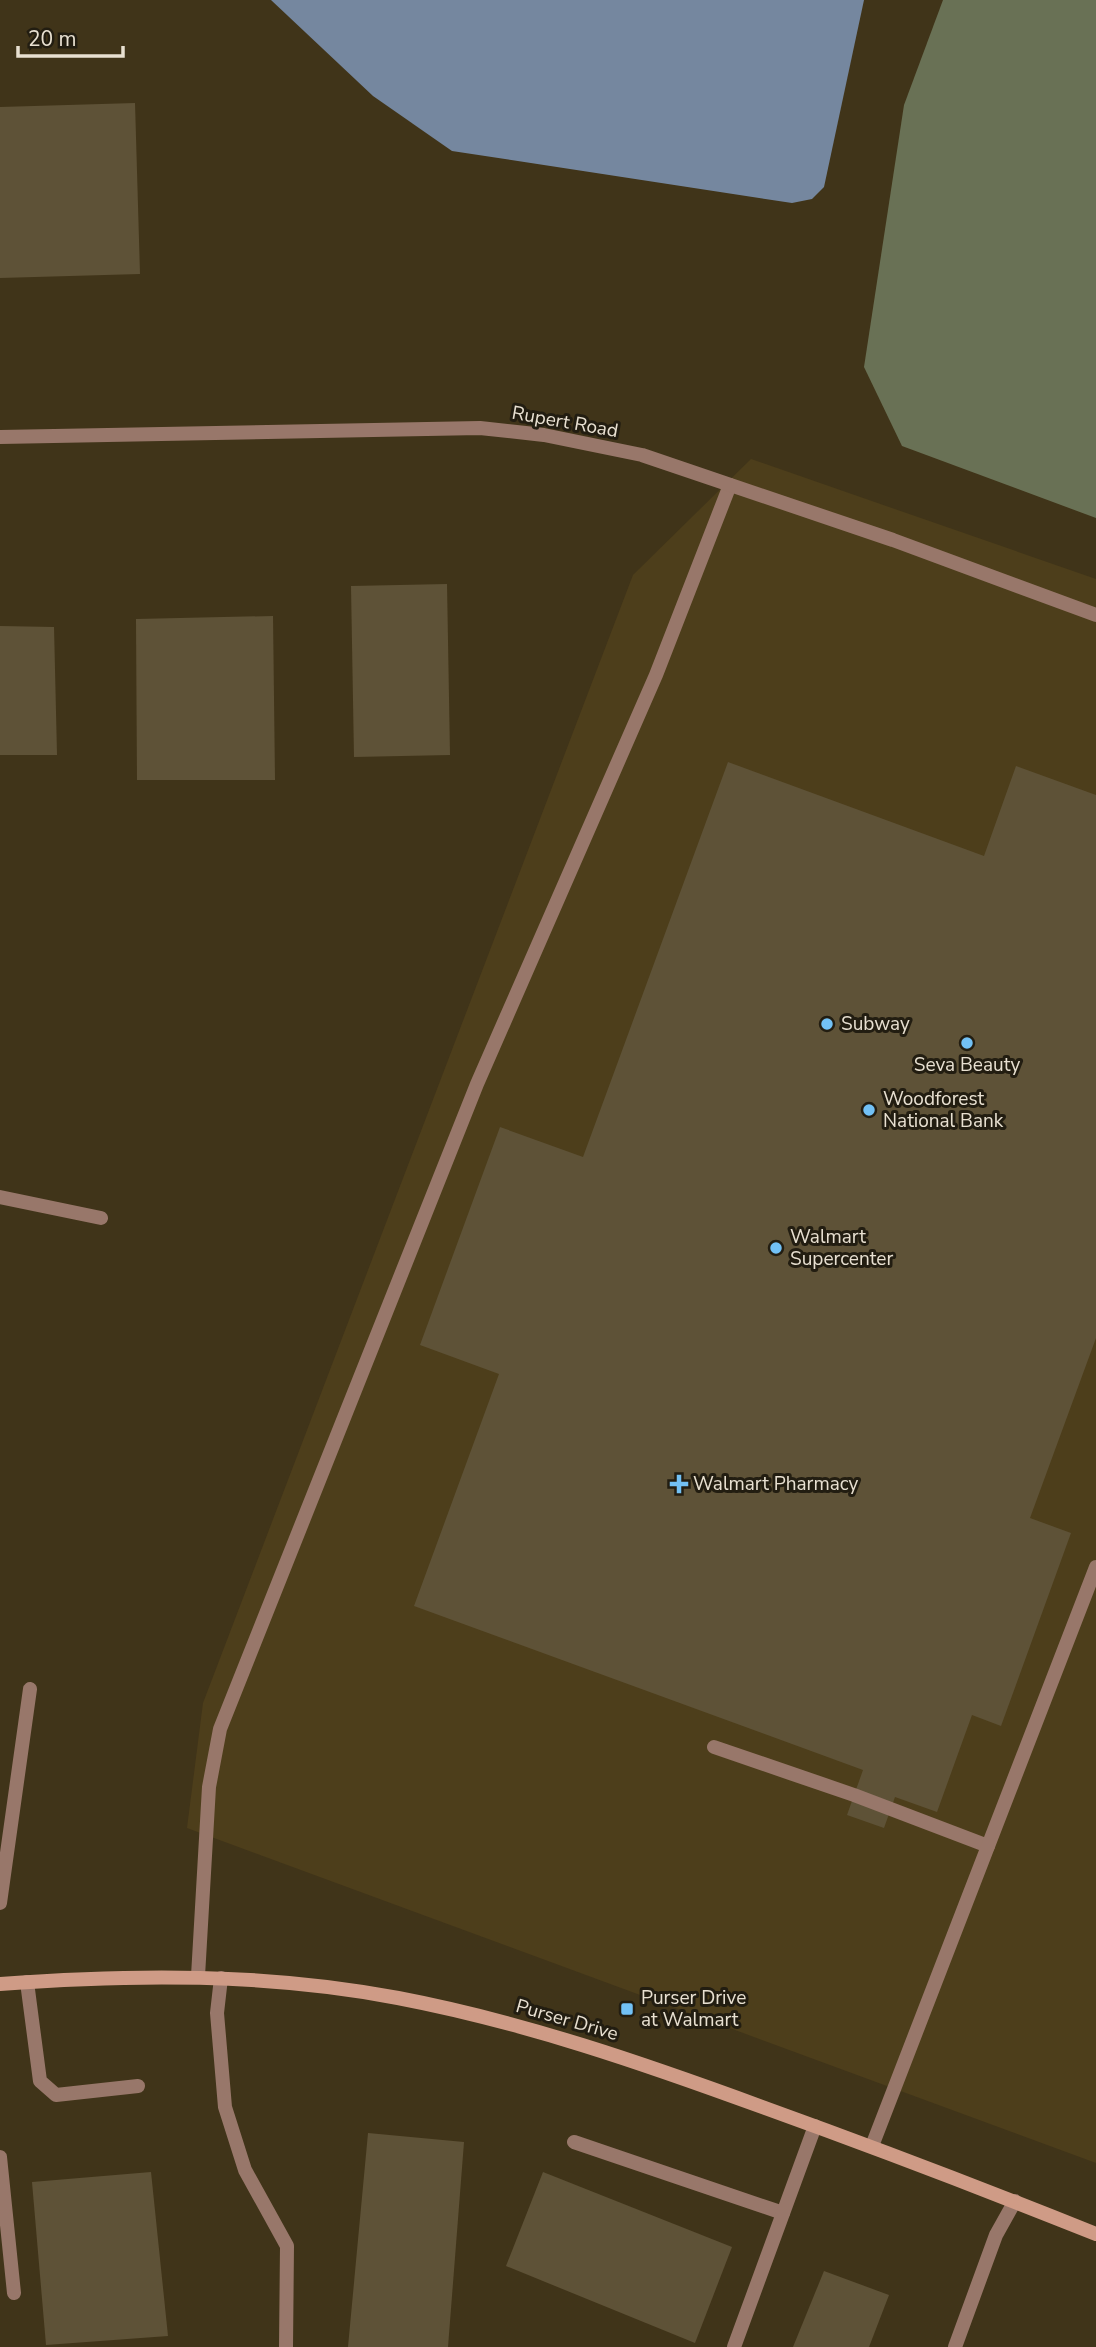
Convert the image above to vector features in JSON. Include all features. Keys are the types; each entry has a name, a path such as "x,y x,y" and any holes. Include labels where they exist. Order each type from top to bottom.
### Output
{"street":[{"name":"Rupert Road","path":"0,436 480,428 544,435 642,455 1096,615"},
{"path":"198,1976 209,1787 220,1729 477,1084 656,675 730,485"},
{"path":"0,1196 101,1217"},
{"path":"872,2146 1096,1567"},
{"path":"0,1903 30,1689"},
{"path":"714,1747 854,1795 988,1846"},
{"name":"Purser Drive","path":"0,1984 108,1976 198,1976 396,1998 496,2020 612,2053 872,2146 1096,2234"},
{"path":"221,1978 217,2013 225,2107 245,2170 287,2246 286,2347"},
{"path":"27,1982 40,2081 56,2095 138,2086"},
{"path":"734,2347 815,2126"},
{"path":"574,2142 783,2213"},
{"path":"0,2157 14,2293"},
{"path":"955,2347 996,2235 1015,2201"}],"shaded area":[{"path":"751,459 1096,579 1096,2163 187,1828 203,1703 633,575"}],"green space":[{"path":"943,0 1096,0 1096,518 902,446 864,367 904,105"}],"water":[{"path":"271,0 864,0 824,187 812,199 792,203 452,151 373,96"}],"building":[{"path":"135,103 140,274 0,278 0,107"},
{"path":"447,584 450,755 354,757 351,586"},
{"path":"273,616 275,780 137,780 136,619"},
{"path":"0,626 54,627 57,755 0,755"},
{"name":"Walmart Supercenter","path":"728,762 984,856 1016,766 1096,795 1096,1338 1030,1518 1071,1533 1001,1726 972,1715 937,1812 895,1797 884,1828 847,1815 863,1770 414,1606 499,1374 420,1345 500,1127 583,1157"},
{"path":"368,2133 464,2142 448,2347 348,2347"},
{"path":"151,2172 168,2336 46,2345 32,2182"},
{"path":"543,2172 732,2247 695,2343 506,2266"},
{"path":"824,2271 889,2295 869,2347 793,2347"}],"place":[{"name":"Subway","path":"827,1024"},
{"name":"Seva Beauty","path":"967,1043"},
{"name":"Woodforest National Bank","path":"869,1110"},
{"name":"Walmart Supercenter","path":"776,1248"},
{"name":"Walmart Pharmacy","path":"679,1484"},
{"name":"Purser Drive at Walmart","path":"627,2009"}]}
